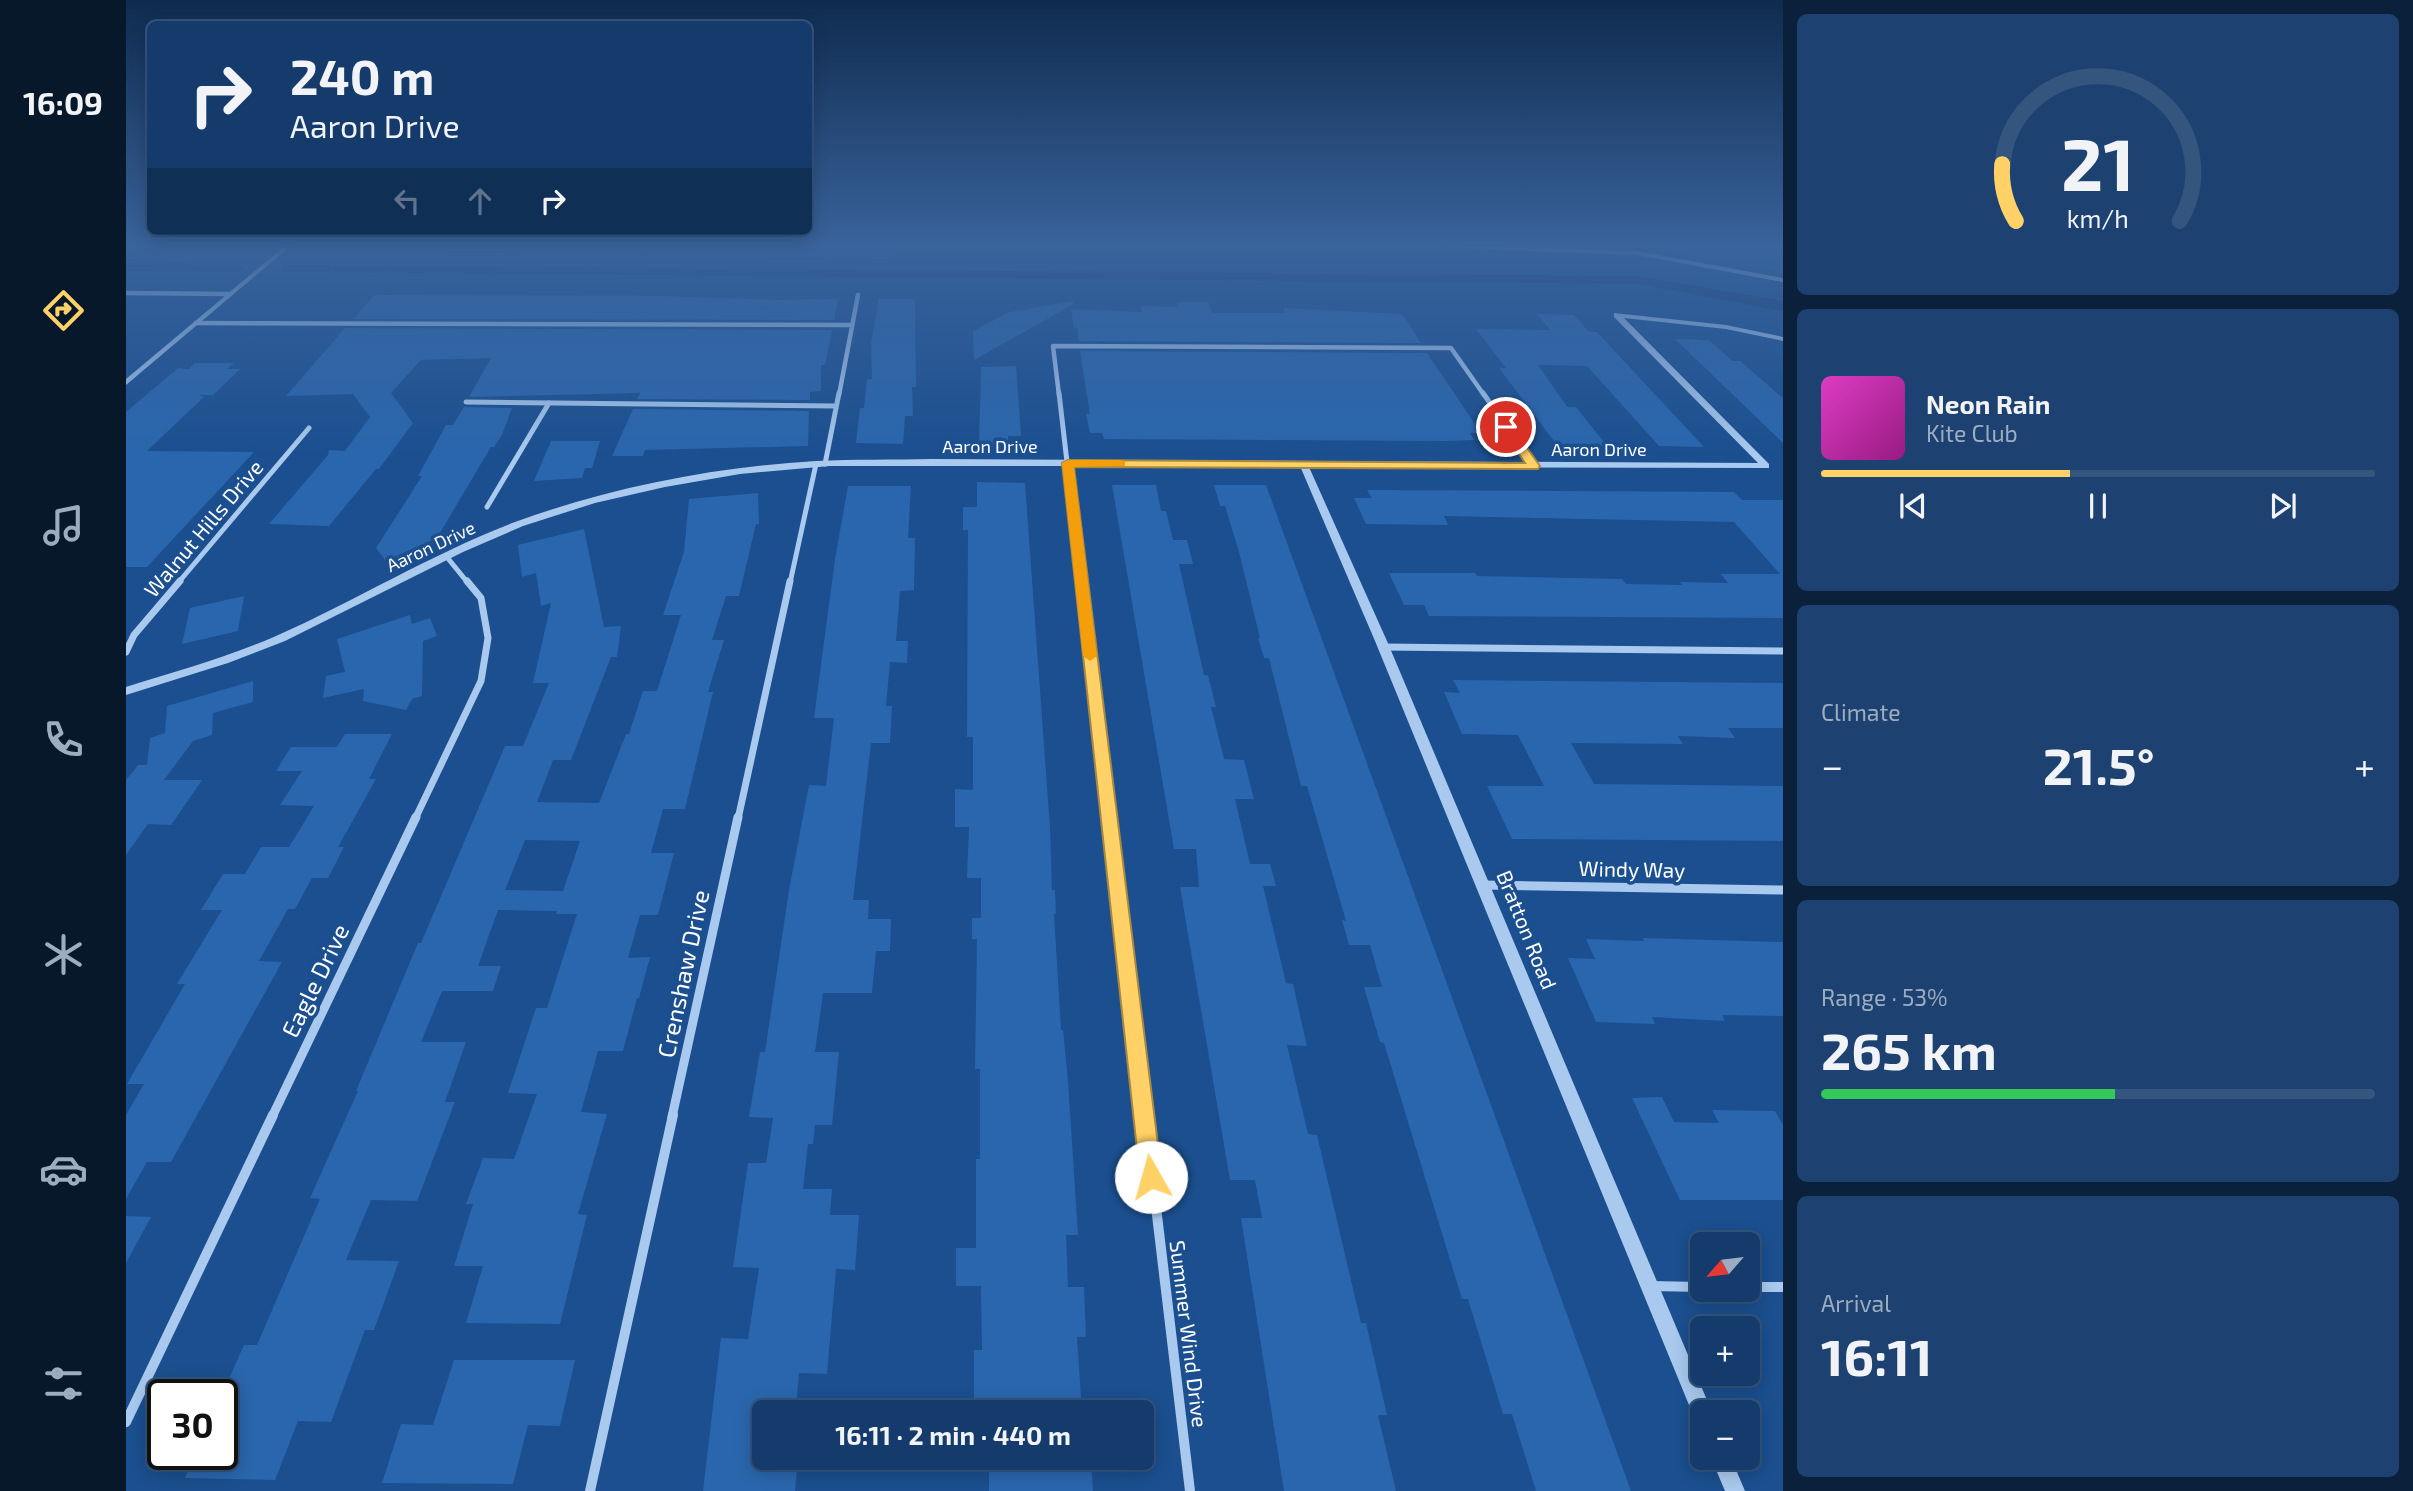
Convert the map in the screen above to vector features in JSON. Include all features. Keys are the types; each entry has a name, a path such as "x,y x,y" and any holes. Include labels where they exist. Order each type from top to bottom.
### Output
{"street":[{"path":"126,383 206,315"},
{"name":"Crenshaw Drive","path":"590,1491 820,464 836,406 854,315"},
{"name":"Aaron Drive","path":"126,691 204,667 281,638 446,556 520,525 597,499 716,474 820,464 1766,466 1617,315 1714,326 1783,339"},
{"path":"196,323 852,326"},
{"name":"Summer Wind Drive","path":"1190,1491 1053,346 1451,348 1534,466"},
{"path":"466,402 836,406"},
{"path":"487,507 549,403"},
{"name":"Walnut Hills Drive","path":"126,652 134,635 309,428"},
{"name":"Bratton Road","path":"1304,465 1383,647 1697,1400"},
{"name":"Eagle Drive","path":"126,1422 481,681 488,638 481,598 446,556"},
{"path":"1383,647 1783,651"},
{"name":"Windy Way","path":"1481,885 1783,890"},
{"path":"1648,1286 1690,1287"},
{"path":"1760,1287 1783,1287"},
{"path":"1726,1470 1735,1491"}],"building":[{"path":"358,315 835,315 834,320 354,319"},
{"path":"876,315 915,315 916,387 912,387 913,416 905,416 903,444 856,443 867,379 872,379 871,343"},
{"path":"1005,315 1055,315 974,360 973,331"},
{"path":"1072,315 1402,315 1421,343 1079,341 1077,328 1074,328"},
{"path":"1537,315 1574,315 1589,332 1597,332 1704,447 1659,446 1587,366 1538,365 1567,407 1576,407 1607,446 1557,445 1499,368 1506,368 1476,329 1550,330"},
{"path":"345,328 832,330 825,365 821,365 821,391 810,392 810,400 637,399 640,393 469,397 491,358 421,360 391,393 413,423 379,469 376,469 329,526 269,524 328,455 329,450 345,451 370,417 353,394 286,396"},
{"path":"1675,339 1709,340 1732,361 1740,361 1783,398 1783,443"},
{"path":"1080,351 1427,353 1481,433 1470,433 1474,440 1446,441 1104,439 1102,433 1090,433 1086,414 1090,414"},
{"path":"195,363 234,363 227,369 240,369 213,395 198,395 204,397 147,451 254,452 147,567 126,567 126,412 178,368 189,369"},
{"path":"1016,366 1021,436 1008,436 1008,445 979,445 981,367"},
{"path":"464,407 512,408 502,435 494,447 491,447 437,538 386,561 376,548 422,476 418,476 446,425 453,425"},
{"path":"633,409 809,411 808,446 645,450 643,456 612,456"},
{"path":"551,441 600,441 592,468 585,468 582,478 534,481"},
{"path":"977,482 1025,483 1050,828 1052,890 1055,890 1061,1030 1068,1081 1078,1235 1066,1235 1068,1287 1084,1287 1086,1337 1077,1337 1081,1400 974,1400 974,1350 982,1350 981,1286 956,1286 956,1248 976,1248 976,1159 980,1159 980,1069 975,1069 977,939 972,939 972,918 981,918 981,878 967,878 969,827 955,827 955,789 973,790 973,737 967,737 968,530 963,530 963,507 977,507"},
{"path":"1112,485 1156,485 1161,511 1166,511 1173,540 1187,540 1193,564 1179,564 1204,675 1208,675 1216,707 1211,707 1224,759 1244,760 1254,799 1235,799 1250,864 1270,864 1276,886 1263,886 1286,983 1293,984 1307,1046 1287,1045 1308,1134 1317,1135 1361,1323 1366,1323 1387,1415 1378,1415 1396,1491 1284,1491 1241,1218 1262,1218 1255,1180 1230,1180 1180,887 1199,887 1196,849 1174,849"},
{"path":"1214,485 1266,485 1631,1491 1536,1491 1512,1414 1503,1414 1468,1299 1462,1299 1384,1043 1380,1042 1364,987 1382,987 1370,945 1349,945 1342,920 1346,921 1307,786 1301,786 1269,658 1264,658 1258,638 1239,552 1225,506 1220,506"},
{"path":"848,486 911,486 908,538 915,538 914,590 900,591 896,641 908,641 907,663 890,662 886,706 892,706 890,743 871,743 853,900 869,900 868,919 891,919 890,951 876,951 872,993 823,993 815,1052 839,1052 832,1125 815,1125 813,1144 808,1144 803,1189 832,1189 830,1215 859,1215 855,1270 836,1269 827,1374 799,1373 797,1400 752,1400 752,1470 797,1470 795,1491 703,1491 721,1338 748,1339 759,1268 733,1267 748,1163 766,1163 773,1118 749,1117 760,1052 765,1052 789,890 809,785 826,786 834,718 814,718 835,559"},
{"path":"1367,490 1734,492 1742,500 1783,500 1783,618 1429,616 1424,605 1404,605 1389,573 1475,573 1477,576 1622,579 1626,584 1682,585 1680,582 1728,583 1721,574 1780,574 1734,522 1444,516 1448,525 1366,524 1354,498 1372,498"},
{"path":"758,493 759,524 756,524 739,596 726,596 712,640 724,640 708,692 713,692 685,809 663,809 651,853 674,853 658,915 640,915 628,958 650,957 639,998 623,1051 598,1051 581,1112 607,1114 578,1214 587,1215 560,1324 466,1323 483,1266 454,1266 473,1204 466,1204 483,1158 514,1159 537,1094 508,1093 536,1008 547,1008 577,914 498,910 478,966 501,966 493,991 442,991 421,1042 466,1042 445,1102 455,1102 417,1201 371,1200 346,1260 399,1261 374,1330 365,1330 331,1422 298,1421 275,1480 185,1478 189,1470 238,1470 238,1379 229,1379 244,1345 257,1345 320,1199 310,1198 505,746 523,746 549,683 533,683 551,603 541,606 536,573 522,577 518,545 584,529 604,627 621,626 617,657 611,657 571,760 553,760 537,802 599,803 626,734 629,734 643,691 657,691 681,615 663,615 684,552 689,499","holes":["525,840 580,841 563,891 505,890"]},
{"path":"244,596 238,631 182,644 190,608"},
{"path":"410,615 412,624 430,618 437,636 423,641 422,696 412,699 406,710 363,701 364,689 323,698 326,676 345,672 337,639"},
{"path":"1453,680 1783,683 1783,728 1728,728 1735,738 1678,736 1683,744 1571,743 1594,784 1783,786 1783,841 1512,839 1487,786 1544,786 1518,735 1462,734 1444,692 1460,693"},
{"path":"253,681 253,702 213,713 212,735 193,741 164,780 202,780 171,825 148,824 126,855 126,780 138,765 147,765 150,738 165,733 167,706"},
{"path":"345,734 392,734 369,779 376,779 338,847 344,847 328,878 312,878 295,909 288,909 259,961 282,962 171,1162 147,1162 126,1199 126,1115 144,1084 127,1084 185,984 177,984 222,910 201,910 223,874 245,874 261,847 289,847 314,806 280,805 302,771 276,771 291,747 337,747"},
{"path":"1643,938 1783,942 1783,1016 1722,1015 1725,1021 1652,1017 1655,1024 1596,1022 1568,958 1595,959 1586,939 1644,941"},
{"path":"1662,1097 1674,1122 1719,1123 1712,1110 1775,1111 1783,1125 1783,1200 1680,1200 1632,1098"},
{"path":"126,1216 151,1217 126,1263"},
{"path":"454,1360 575,1360 560,1426 528,1425 513,1484 382,1483 401,1424 433,1425"},
{"path":"989,1470 1092,1470 1093,1491 989,1491"}],"slow traffic":[{"path":"1090,656 1068,463 1121,464"}],"route":[{"path":"1151,1177 1068,463 1534,466 1506,427"}]}
